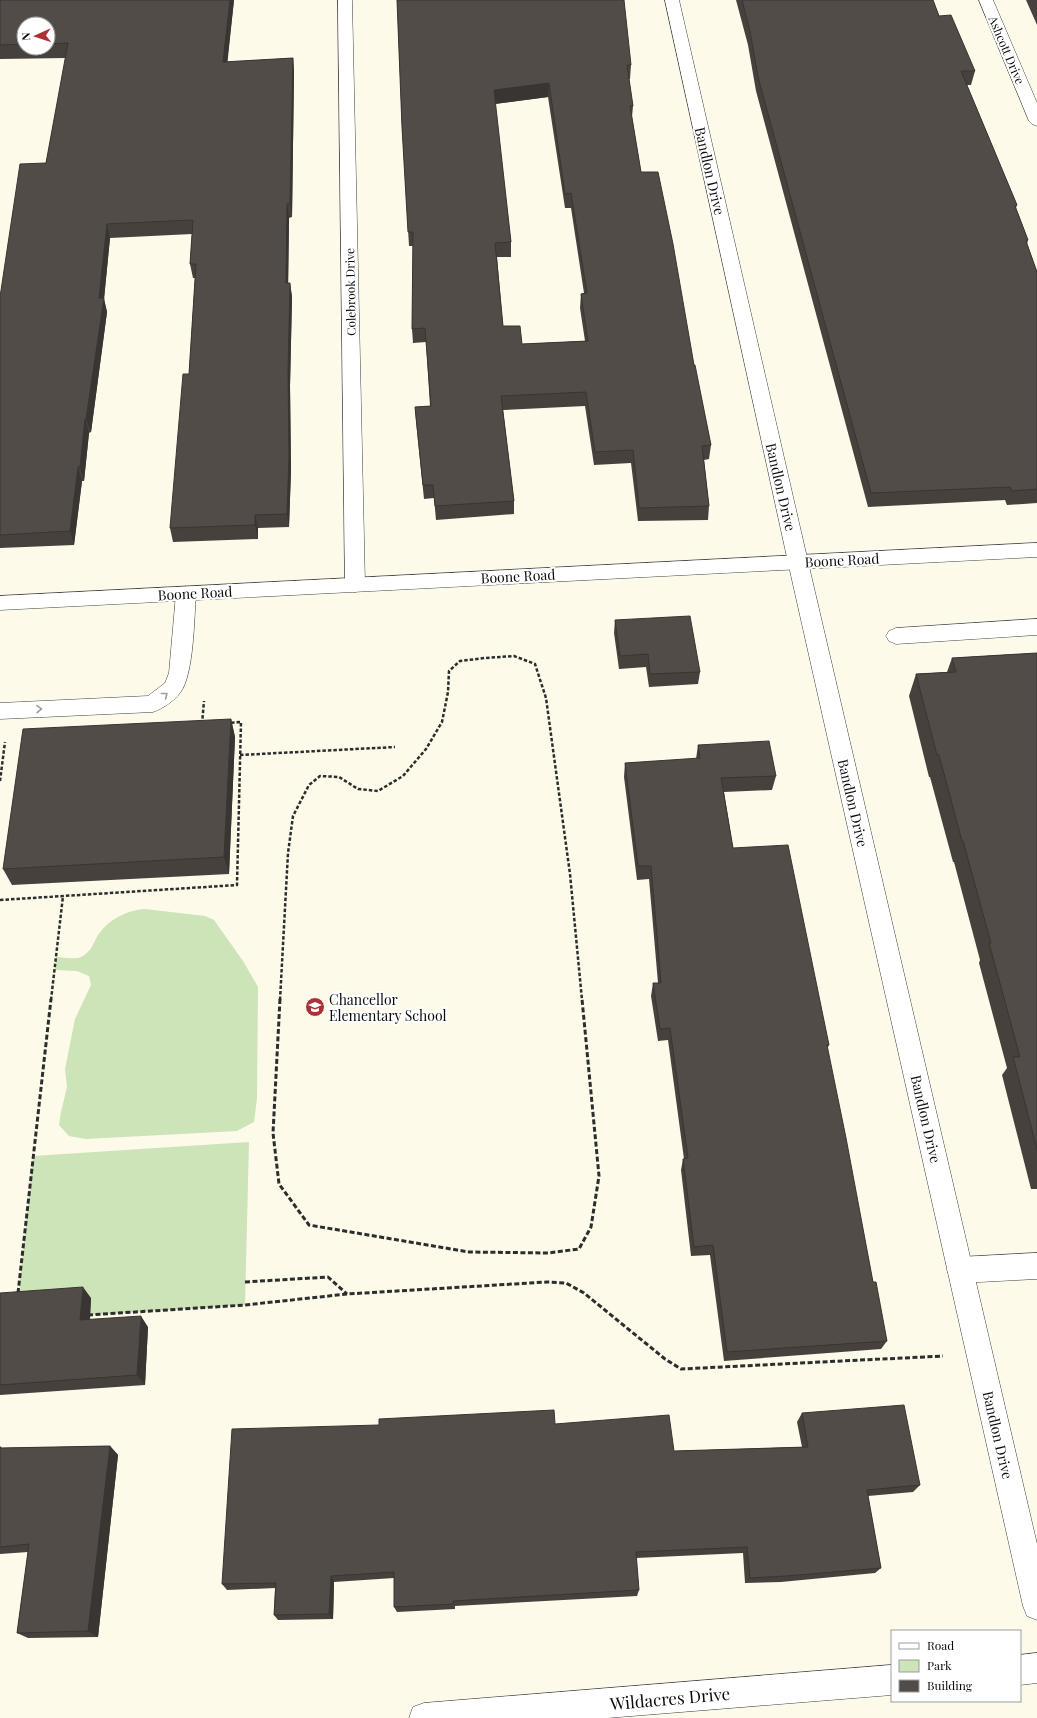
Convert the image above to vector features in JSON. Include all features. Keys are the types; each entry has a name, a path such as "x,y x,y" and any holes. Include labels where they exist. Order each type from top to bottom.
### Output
{"street":[{"name":"Colebrook Drive","path":"345,0 355,585"},
{"name":"Bandlon Drive","path":"672,0 798,562 1037,1606"},
{"name":"Ashcott Drive","path":"986,0 1037,121"},
{"name":"Boone Road","path":"0,603 1037,550"},
{"path":"0,711 153,704 173,688 179,673 186,594"},
{"path":"896,636 1037,627"},
{"path":"960,1270 1037,1266"},
{"path":"1021,1670 1037,1668"},
{"name":"Wildacres Drive","path":"424,1718 891,1680"}],"path":[{"path":"514,656 535,664 546,698 570,874 599,1176 591,1227 580,1249 548,1253 469,1252 309,1225 279,1184 273,1133 288,853 293,816 309,785 320,776 339,777 358,790 378,791 403,776 426,749 442,722 448,692 449,671 460,661 514,656"},
{"path":"0,900 236,885 241,722 222,723"},
{"path":"194,725 208,724"},
{"path":"0,781 6,735"},
{"path":"240,755 395,747"},
{"path":"18,1296 63,896"},
{"path":"245,1282 328,1277 347,1294"},
{"path":"87,1315 245,1305 347,1294 547,1282 566,1283 584,1293 665,1359 680,1369 980,1354"}],"green space":[{"path":"145,909 205,916 214,920 243,961 258,987 257,1098 254,1122 237,1131 86,1139 69,1136 59,1125 67,1087 65,1069 75,1019 91,985 89,976 77,971 55,970 56,957 81,957 93,945 102,929 107,924 125,913"},
{"path":"249,1142 245,1305 16,1320 33,1156"}],"building":[{"path":"0,0 230,0 223,62 293,58 290,203 287,204 286,283 290,283 288,372 289,457 287,514 255,515 255,525 170,528 183,374 189,374 196,264 190,264 193,220 107,224 99,298 104,298 85,419 80,467 78,467 70,531 0,535 0,297 20,164 46,163 68,43 56,44 56,16 16,16 16,44 0,45"},
{"path":"397,0 624,0 631,65 627,65 633,106 630,106 641,172 658,172 673,244 694,365 711,445 702,446 709,506 639,508 633,450 595,452 586,392 501,396 514,501 435,506 433,485 423,485 415,407 431,406 425,328 412,329 413,232 408,232","holes":["549,83 565,194 571,193 587,293 581,294 588,341 522,344 520,326 503,326 495,243 511,242 494,90"]},
{"path":"742,0 933,0 939,16 951,15 975,71 961,71 1017,205 1015,206 1028,240 1026,241 1037,272 1037,489 1012,491 1010,487 871,493 758,77 750,31"},
{"path":"690,616 700,672 650,674 648,654 620,656 615,620"},
{"path":"1037,653 1037,1149 1013,1057 1020,1057 989,943 991,943 939,755 937,755 916,674 956,672 952,658"},
{"path":"231,719 224,857 3,869 23,729"},
{"path":"769,741 776,776 721,778 733,848 788,845 829,1045 827,1045 873,1282 876,1282 887,1341 727,1352 713,1245 694,1247 683,1159 688,1158 670,1028 660,1029 653,983 661,983 651,866 638,866 625,763 700,758 698,745"},
{"path":"83,1287 80,1320 141,1316 137,1375 0,1385 0,1293"},
{"path":"904,1405 920,1485 867,1490 881,1568 750,1578 747,1547 636,1552 639,1590 453,1601 453,1604 394,1607 394,1572 331,1576 329,1614 274,1615 276,1583 222,1584 232,1429 379,1425 379,1419 554,1410 555,1424 669,1415 674,1451 808,1447 802,1413"},
{"path":"110,1446 88,1631 17,1633 29,1544 0,1547 0,1448"}],"place":[{"name":"Chancellor Elementary School","path":"315,1007"}]}
